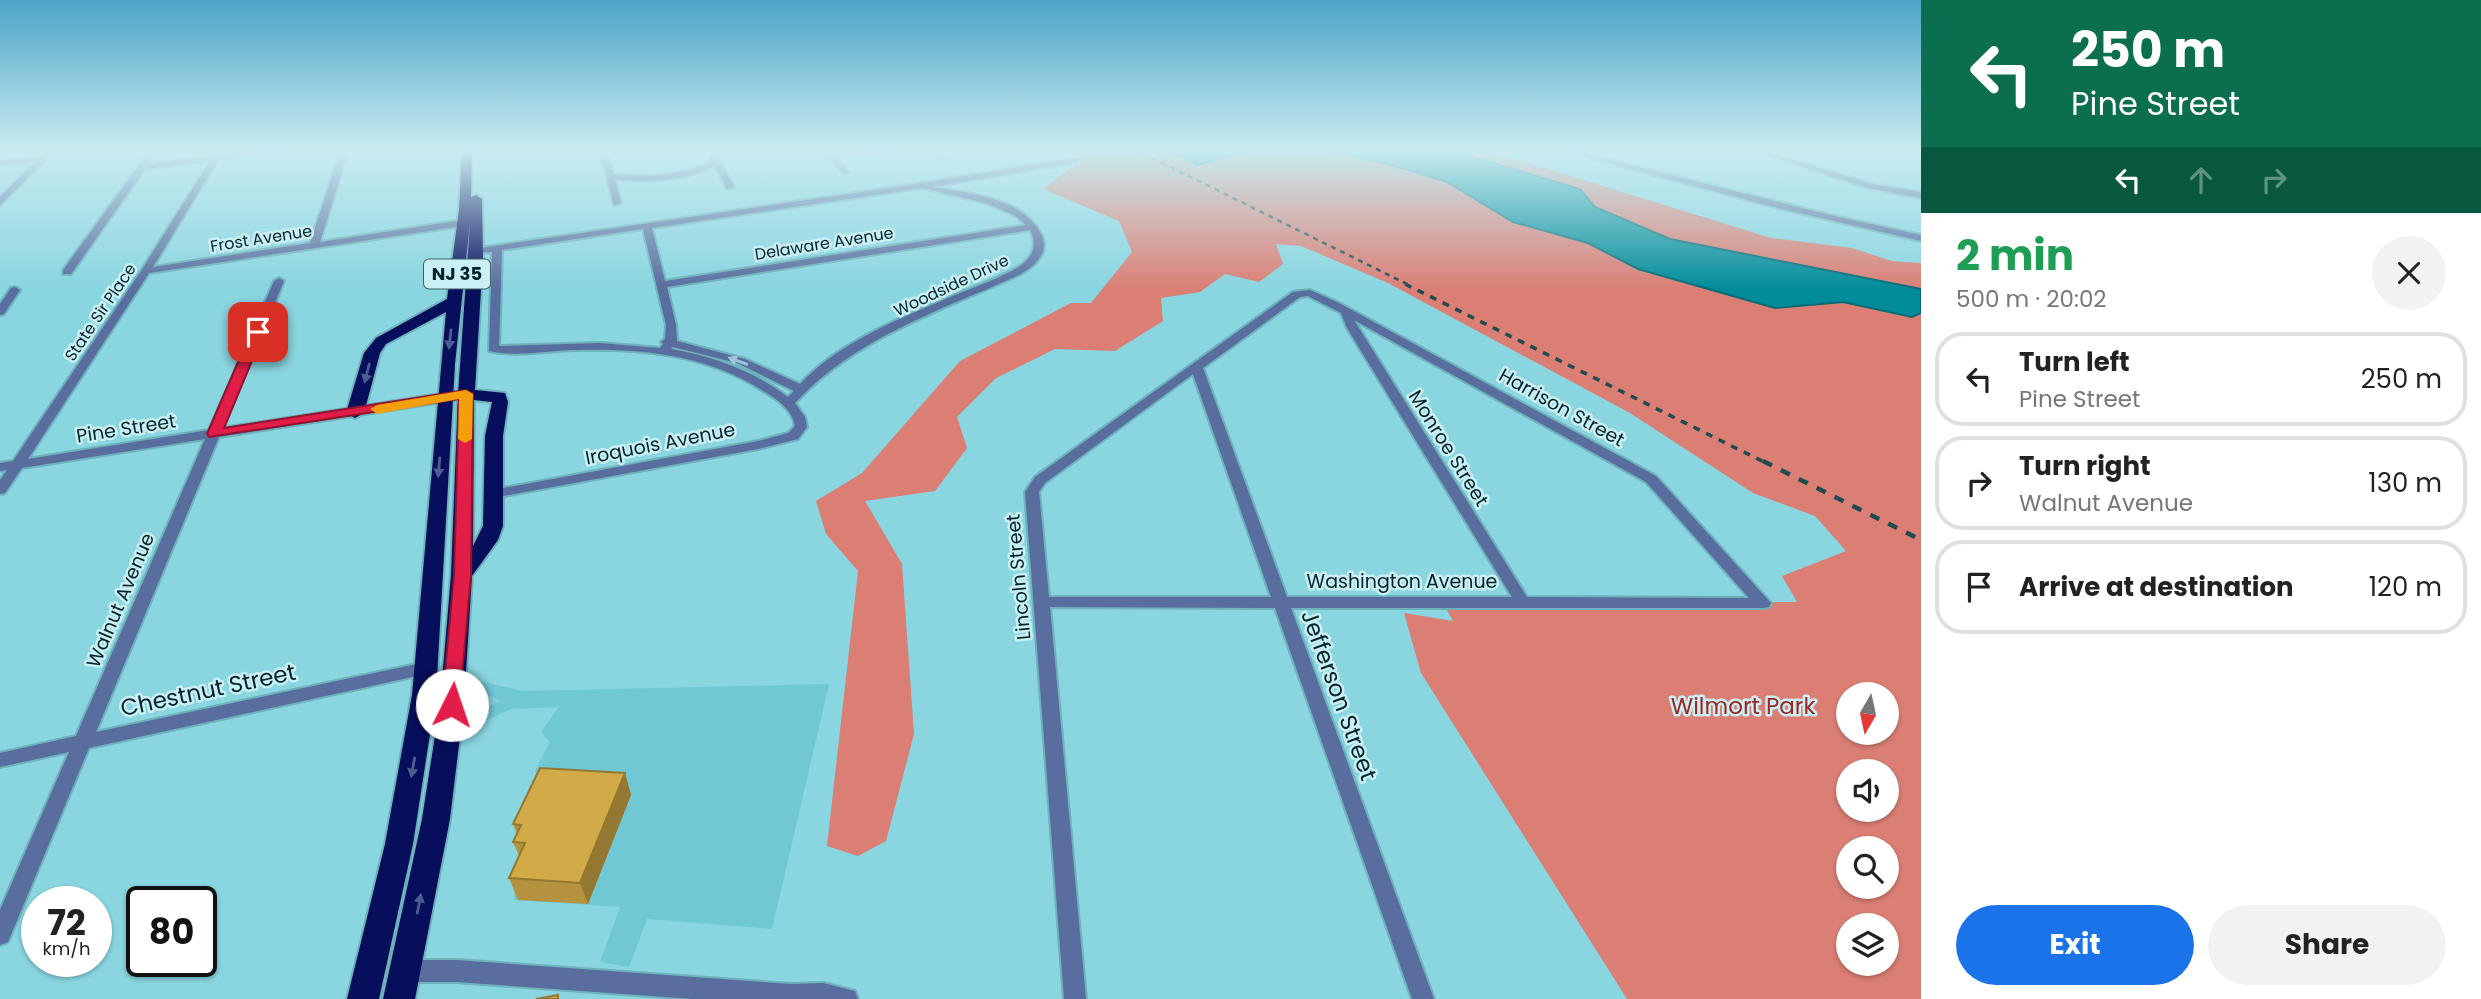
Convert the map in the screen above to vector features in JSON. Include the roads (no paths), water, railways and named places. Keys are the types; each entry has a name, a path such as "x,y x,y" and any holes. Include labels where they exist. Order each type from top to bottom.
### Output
{"highway":[{"name":"NJ 35","path":"403,985 436,819 449,727 462,575 453,302 464,196"},
{"name":"NJ 35","path":"363,999 400,844 421,723 455,397 470,353 469,325 476,251 477,196"},
{"path":"355,413 376,345 394,332 453,302"},
{"path":"455,397 499,397 494,436 492,526 488,540 462,575"}],"street":[{"path":"67,272 122,196"},
{"name":"State Sir Place","path":"0,490 146,271 192,196"},
{"path":"314,246 330,196"},
{"path":"615,196 617,202"},
{"path":"476,251 854,196"},
{"path":"960,196 999,205 1020,215 1034,227"},
{"path":"1745,196 1815,215 1921,238"},
{"name":"Frost Avenue","path":"146,271 462,223"},
{"path":"647,226 671,325 667,347"},
{"name":"Delaware Avenue","path":"661,285 1034,227"},
{"name":"Woodside Drive","path":"788,404 819,372 869,341 1023,268 1034,259 1039,248 1034,227"},
{"path":"494,349 496,248"},
{"name":"Walnut Avenue","path":"0,935 279,281"},
{"path":"0,312 15,290"},
{"name":"Harrison Street","path":"1306,292 1651,479 1763,603"},
{"name":"Lincoln Street","path":"1075,999 1032,492 1034,486 1297,294 1306,292"},
{"name":"Monroe Street","path":"1346,312 1352,328 1524,603"},
{"path":"667,347 742,374 788,404"},
{"path":"470,353 494,349 512,352 667,347 741,361 800,389"},
{"name":"Jefferson Street","path":"1197,368 1423,999"},
{"name":"Pine Street","path":"0,467 455,397"},
{"name":"Iroquois Avenue","path":"494,494 787,438 801,427 799,416 788,404"},
{"name":"Washington Avenue","path":"1041,602 1763,603"},
{"name":"Chestnut Street","path":"0,760 426,668"},
{"path":"403,985 456,971 791,997 822,994 847,999"}],"railway":[{"path":"1228,196 1409,285"},
{"path":"1405,284 1766,463"},
{"path":"1763,461 1921,540"}],"park label":[{"name":"Wilmort Park","path":"1743,706"}]}
